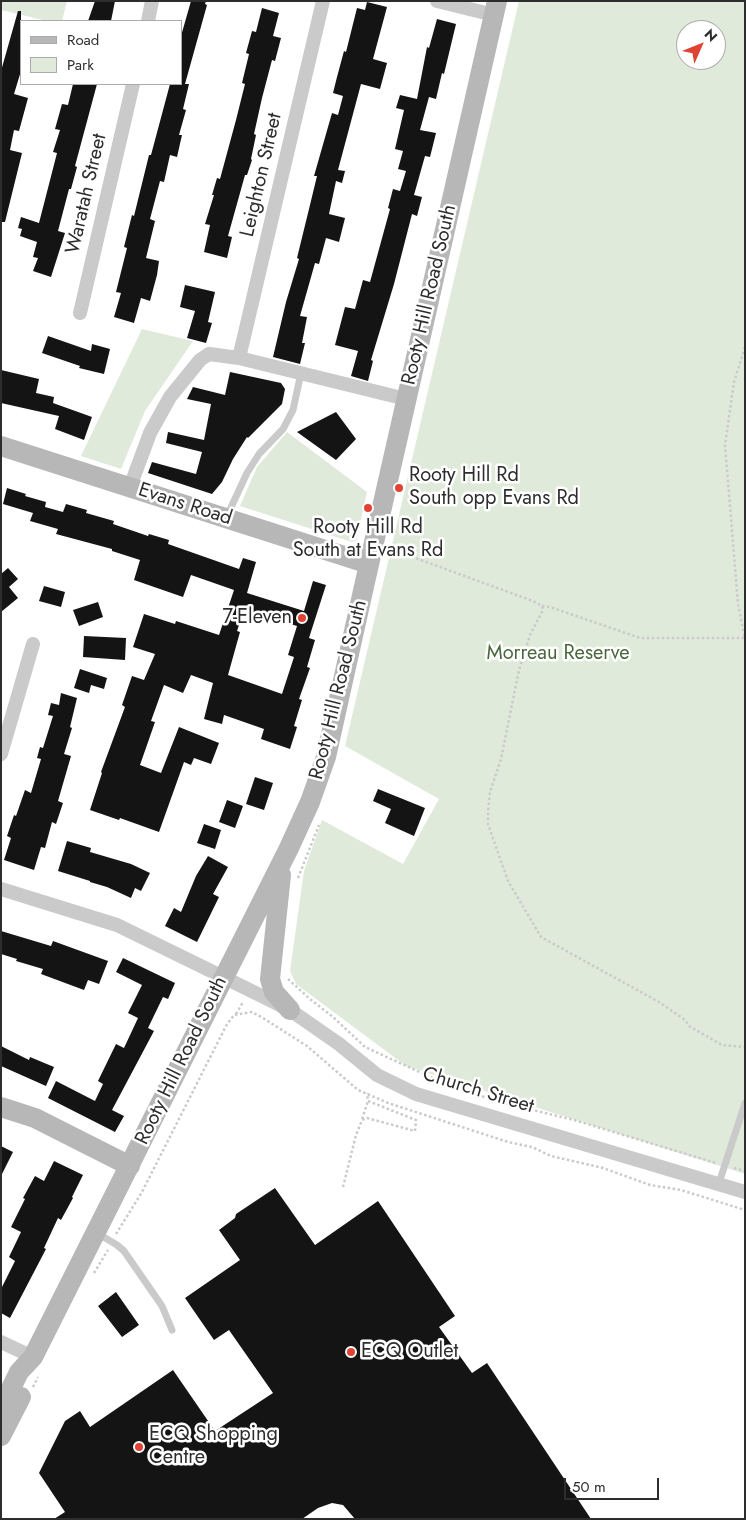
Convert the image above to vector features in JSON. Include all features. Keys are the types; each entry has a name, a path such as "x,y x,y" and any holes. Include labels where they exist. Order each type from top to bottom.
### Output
{"main road":[{"name":"Rooty Hill Road South","path":"1,1436 104,1237 130,1166 282,863 310,802 326,758 496,8"},
{"name":"Evans Road","path":"1,446 369,564"},
{"path":"282,863 270,979 274,992 290,1010"},
{"path":"1,1107 34,1118 130,1166"},
{"name":"Rooty Hill Road South","path":"1,1409 19,1372 36,1366"}],"street":[{"path":"148,20 152,1"},
{"name":"Leighton Street","path":"239,358 323,1"},
{"path":"437,1 496,8"},
{"name":"Waratah Street","path":"80,313 133,85"},
{"path":"130,486 150,433 170,397 200,360 209,354 239,358 406,399"},
{"path":"1,754 33,644"},
{"name":"Church Street","path":"1,889 117,925 224,977 290,1010 332,1039 378,1075 416,1094 745,1192"},
{"path":"1,1342 36,1366"}],"lane":[{"path":"225,518 247,473 259,454 283,429 288,420 293,410 302,373"},
{"path":"719,1183 745,1103"},
{"path":"104,1237 124,1251 162,1306 168,1316 172,1330"}],"path":[{"path":"386,548 533,601 542,606 550,607 640,638 745,639 738,604 725,444 734,382 745,347"},
{"path":"542,606 519,670 501,758 489,801 488,824 508,881 541,937 659,1002 685,1020 688,1026 722,1045 745,1047"},
{"path":"296,883 319,824"},
{"path":"285,972 289,981 333,1017 365,1047 452,1087 504,1103 574,1120 745,1171"},
{"path":"92,1276 98,1270 104,1237 142,1192 226,1026 234,1015 252,1012 307,1046 358,1090 388,1103 508,1142 532,1147 551,1156 603,1168 650,1185 681,1190 745,1210"},
{"path":"343,1187 358,1130 368,1101 367,1093"},
{"path":"362,1120 367,1118 415,1131 416,1120 368,1101"},
{"path":"30,1392 36,1366"}],"green space":[{"path":"1,1 67,1 62,20 43,20 1,10"},
{"name":"Morreau Reserve","path":"519,1 745,1 745,1174 406,1066 296,984 290,971 304,871 322,820 403,864 439,799 345,746"},
{"path":"142,329 193,341 145,411 121,469 81,456"},
{"path":"287,432 367,492 356,541 352,542 240,506 257,467"}],"building":[{"path":"95,1 115,1 111,20 88,20"},
{"path":"191,1 206,1 205,4 207,5 185,84 189,84 183,109 186,110 179,135 182,135 177,157 170,155 164,182 160,181 150,219 155,221 146,258 159,261 157,275 150,301 141,298 134,323 114,317 121,293 116,292 127,248 124,247 132,215 134,216 149,155 151,155 170,85 182,85 182,32"},
{"path":"367,2 387,7 373,59 387,63 380,89 361,84 338,170 345,171 342,183 336,181 329,214 345,218 339,242 326,238 319,264 315,263 300,316 307,317 302,343 305,343 300,364 273,357 286,302 299,259 297,258 317,176 314,176 332,113 338,115 343,96 333,93 337,77 344,51 346,52 357,8 365,10"},
{"path":"262,8 279,13 273,36 281,38 275,61 272,60 262,98 254,134 256,135 252,160 247,175 245,175 228,236 232,237 227,258 204,252 210,225 205,224 217,178 220,179 245,84 242,83 249,54 246,53 252,31 256,32"},
{"path":"18,11 21,11 20,74 14,94 28,98 19,131 14,130 10,150 22,153 5,222 1,222 1,71"},
{"path":"437,19 456,24 436,99 429,97 420,130 436,133 430,157 425,156 414,195 422,197 417,216 412,214 394,284 371,360 373,361 368,381 351,376 358,351 335,345 345,307 355,309 363,280 370,282 390,209 388,208 393,189 400,191 406,171 398,169 403,151 395,149 404,110 396,108 400,95 417,99 427,47 429,48"},
{"path":"73,85 97,85 75,166 77,167 58,231 65,233 51,277 33,271 38,258 33,257 37,242 20,236 22,229 18,228 21,217 39,223 57,153 53,152 60,130 55,129 62,104 68,105"},
{"path":"185,285 215,292 208,322 212,323 206,343 187,338 195,311 180,307"},
{"path":"48,336 91,351 92,344 110,349 104,374 79,368 80,366 42,353"},
{"path":"1,370 39,379 36,393 54,397 53,403 92,417 84,440 55,429 59,416 1,403"},
{"path":"230,372 281,383 285,389 282,404 247,437 233,459 222,482 212,494 148,473 152,462 196,474 202,452 166,443 168,432 204,440 211,404 187,399 193,387 225,395"},
{"path":"336,412 356,439 336,460 297,432"},
{"path":"7,488 46,502 45,507 63,512 66,504 87,510 86,513 114,521 113,524 148,536 149,534 169,540 168,544 239,569 243,558 256,562 247,593 304,611 313,581 326,585 309,638 315,640 307,667 310,668 299,699 302,700 294,726 297,727 290,749 261,739 264,729 224,715 222,724 204,719 213,683 191,675 183,693 164,685 151,721 155,722 140,765 161,773 179,727 219,743 211,764 194,758 191,765 184,762 159,832 90,810 101,772 125,707 122,705 132,676 144,680 155,654 133,647 144,614 175,624 176,621 219,635 234,590 191,575 183,597 134,580 140,560 112,551 112,549 56,534 58,529 30,521 33,513 3,504","holes":["244,610 297,626 288,655 294,657 282,694 228,675 240,632 237,631"]},
{"path":"8,568 18,579 9,587 18,598 1,612 1,574"},
{"path":"44,586 65,592 61,607 39,601"},
{"path":"98,602 103,617 79,626 73,610"},
{"path":"84,636 126,638 125,660 83,657"},
{"path":"80,669 107,678 104,689 91,685 89,693 74,688"},
{"path":"61,693 77,698 70,727 72,728 64,754 71,756 58,801 63,803 56,824 52,822 45,848 41,847 34,870 4,860 11,838 7,836 25,790 31,793 41,759 37,758 40,747 43,748 53,716 48,715 51,703 59,705"},
{"path":"255,777 273,783 264,810 246,804"},
{"path":"378,789 425,808 414,836 385,823 391,809 373,801"},
{"path":"227,800 243,806 235,828 219,822"},
{"path":"204,824 221,830 215,849 197,843"},
{"path":"67,841 91,848 90,852 131,864 150,873 141,891 135,888 131,898 107,887 58,871"},
{"path":"208,856 228,867 213,894 219,897 197,942 165,926 174,908 181,912 196,876"},
{"path":"1,931 51,946 53,941 108,961 99,984 88,980 84,990 41,974 43,969 16,961 17,959 1,954"},
{"path":"123,958 175,983 168,999 163,997 148,1028 154,1031 112,1110 124,1116 115,1132 48,1098 56,1081 95,1101 103,1084 98,1081 116,1044 124,1048 138,1018 128,1013 142,985 116,972"},
{"path":"1,1046 29,1060 30,1057 54,1067 46,1086 1,1066"},
{"path":"1,1146 13,1152 1,1176"},
{"path":"54,1161 83,1175 61,1220 58,1218 44,1248 46,1249 10,1318 1,1313 1,1289 15,1261 9,1257 21,1232 11,1227 35,1176 44,1181"},
{"name":"ECQ Outlet","path":"275,1188 315,1245 378,1201 455,1316 439,1327 472,1373 487,1363 591,1519 355,1519 343,1505 332,1503 318,1508 302,1519 54,1519 65,1512 39,1473 65,1421 80,1411 90,1427 173,1370 215,1431 273,1393 229,1330 214,1340 185,1298 240,1260 219,1230 235,1218 236,1214"},
{"path":"116,1292 139,1325 122,1337 98,1306"}],"place":[{"name":"Rooty Hill Rd South opp Evans Rd","path":"399,488"},
{"name":"Rooty Hill Rd South at Evans Rd","path":"368,508"},
{"name":"7-Eleven","path":"302,618"},
{"name":"ECQ Outlet","path":"351,1352"},
{"name":"ECQ Shopping Centre","path":"139,1447"}]}
